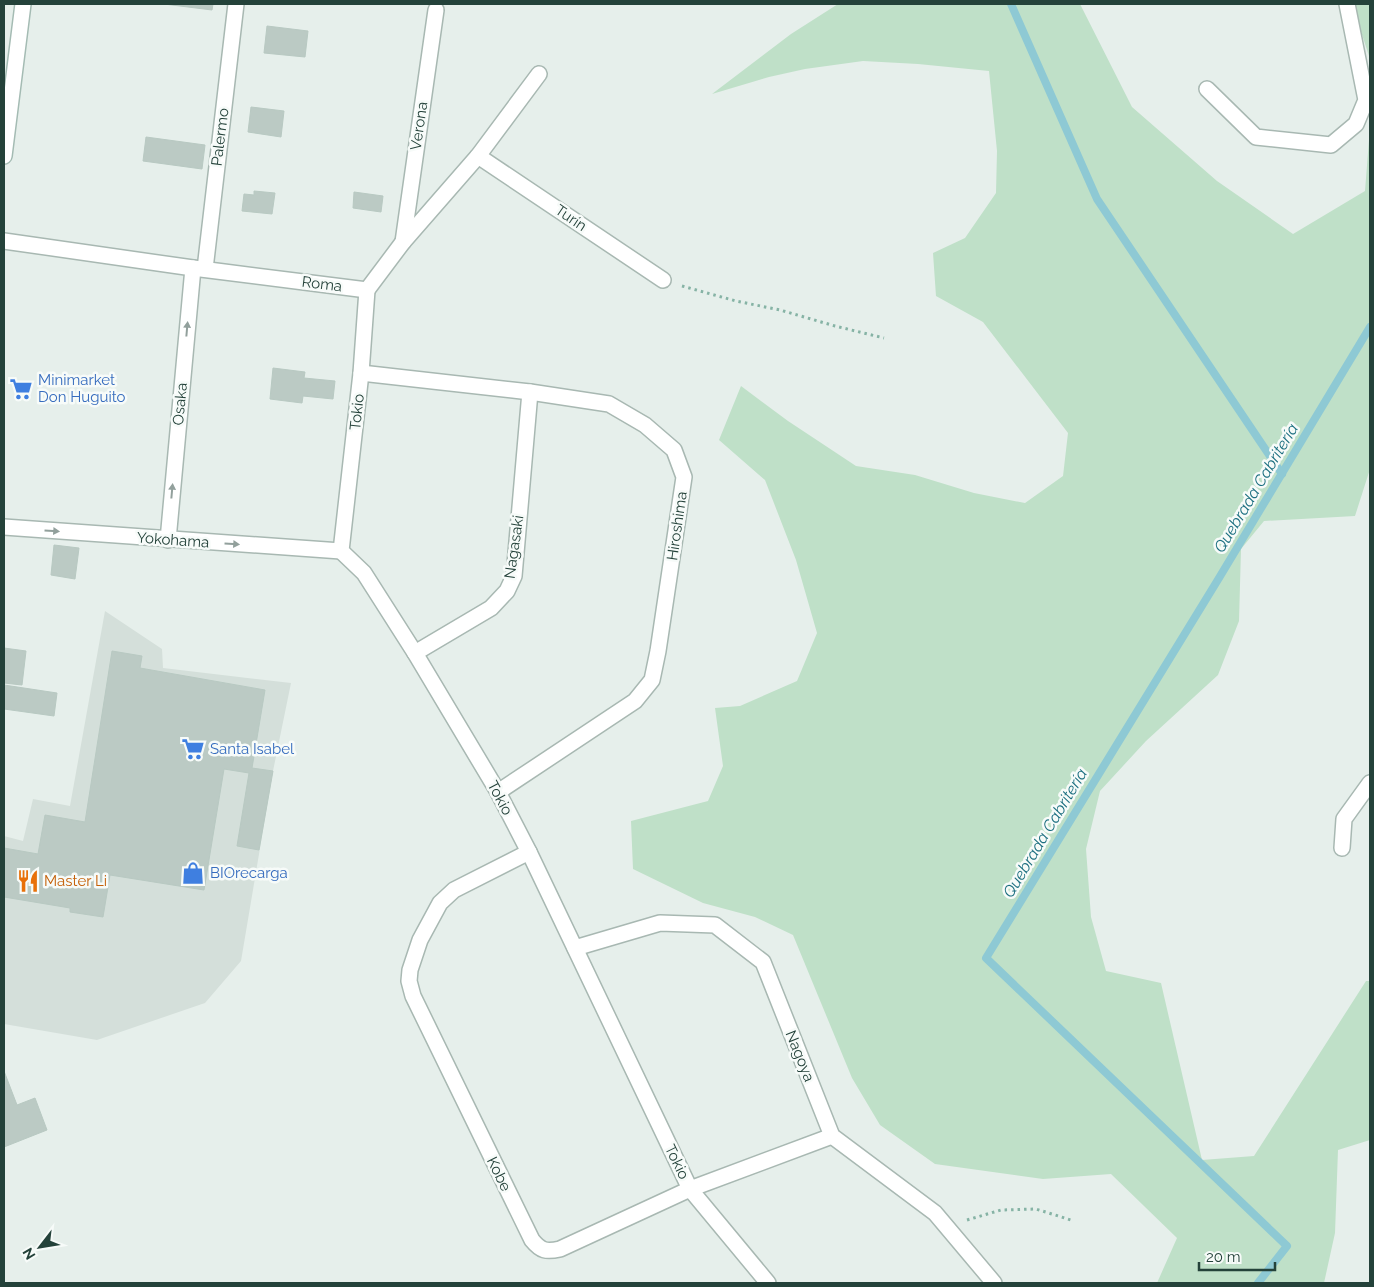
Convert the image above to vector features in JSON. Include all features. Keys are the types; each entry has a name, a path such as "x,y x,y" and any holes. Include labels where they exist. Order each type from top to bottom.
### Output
{"street":[{"path":"4,156 23,4"},
{"name":"Palermo","path":"199,269 236,4"},
{"path":"1207,89 1256,137 1331,145 1356,124 1366,100 1347,4"},
{"name":"Verona","path":"403,242 436,10"},
{"path":"368,290 403,242 478,156 539,74"},
{"name":"Turín","path":"478,156 663,280"},
{"name":"Roma","path":"4,241 199,269 368,290"},
{"name":"Osaka","path":"168,540 199,269"},
{"name":"Tokio","path":"368,290 361,373 341,551 364,573 415,653 498,792 690,1189 768,1283"},
{"name":"Hiroshima","path":"361,373 530,392 609,404 645,425 674,450 684,477 652,680 635,701 498,792"},
{"name":"Nagasaki","path":"415,653 491,608 507,591 514,576 530,392"},
{"name":"Yokohama","path":"4,527 341,551"},
{"path":"1342,848 1344,819 1370,783"},
{"name":"Kobe","path":"528,852 454,890 440,903 420,940 410,970 409,981 413,996 532,1240 542,1249 551,1251 560,1249 690,1189 832,1136"},
{"name":"Nagoya","path":"575,948 660,924 716,925 763,962 832,1136"},
{"path":"832,1136 935,1213 994,1283"}],"path":[{"path":"663,280 736,301 780,310 884,338"},
{"path":"946,1226 1001,1210 1036,1209 1071,1220"}],"shaded area":[{"path":"105,611 162,649 163,668 291,683 273,771 241,961 205,1003 97,1040 4,1024 4,836 23,841 33,799 70,806"}],"green space":[{"path":"838,4 1080,4 1132,107 1217,181 1293,234 1365,191 1370,127 1370,469 1355,516 1264,521 1241,549 1239,621 1218,675 1146,741 1100,791 1086,849 1091,917 1106,971 1161,983 1202,1160 1254,1156 1366,981 1370,981 1370,1140 1338,1150 1335,1233 1324,1283 1157,1283 1177,1238 1111,1174 1043,1179 935,1164 880,1125 852,1078 793,935 755,917 703,903 633,869 631,821 708,801 723,766 715,708 740,706 797,681 817,633 796,560 765,480 719,440 741,386 788,421 856,466 915,475 974,493 1025,503 1063,476 1068,433 983,322 936,296 933,253 965,238 996,193 997,151 989,71 863,61 805,69 769,77 712,94 791,34"},
{"path":"1352,4 1370,4 1370,59"}],"building":[{"path":"164,4 213,4 212,10"},
{"path":"267,26 308,31 305,57 264,53"},
{"path":"251,107 284,111 281,137 248,132"},
{"path":"146,137 205,145 202,169 143,161"},
{"path":"254,191 275,193 272,214 242,211 244,194 254,195"},
{"path":"354,192 383,196 381,212 353,208"},
{"path":"273,368 305,372 304,378 335,381 333,399 303,396 302,403 270,399"},
{"path":"54,545 79,548 75,579 51,575"},
{"path":"4,648 26,651 22,685 4,683"},
{"path":"112,651 142,656 140,668 265,690 252,768 273,771 259,850 237,846 249,773 224,769 204,890 110,875 103,917 70,912 70,908 4,897 4,848 38,854 45,815 85,822"},
{"path":"4,685 57,693 54,716 4,709"},
{"path":"4,1071 17,1105 35,1098 47,1130 4,1147"}],"waterway":[{"path":"1011,4 1097,199 1282,474"},
{"name":"Quebrada Cabritería","path":"1258,1283 1287,1246 986,958 1370,327"}],"place":[{"name":"Minimarket Don Huguito","path":"21,389"},
{"name":"Santa Isabel","path":"193,749"},
{"name":"BIOrecarga","path":"193,873"},
{"name":"Master Li","path":"28,881"}]}
